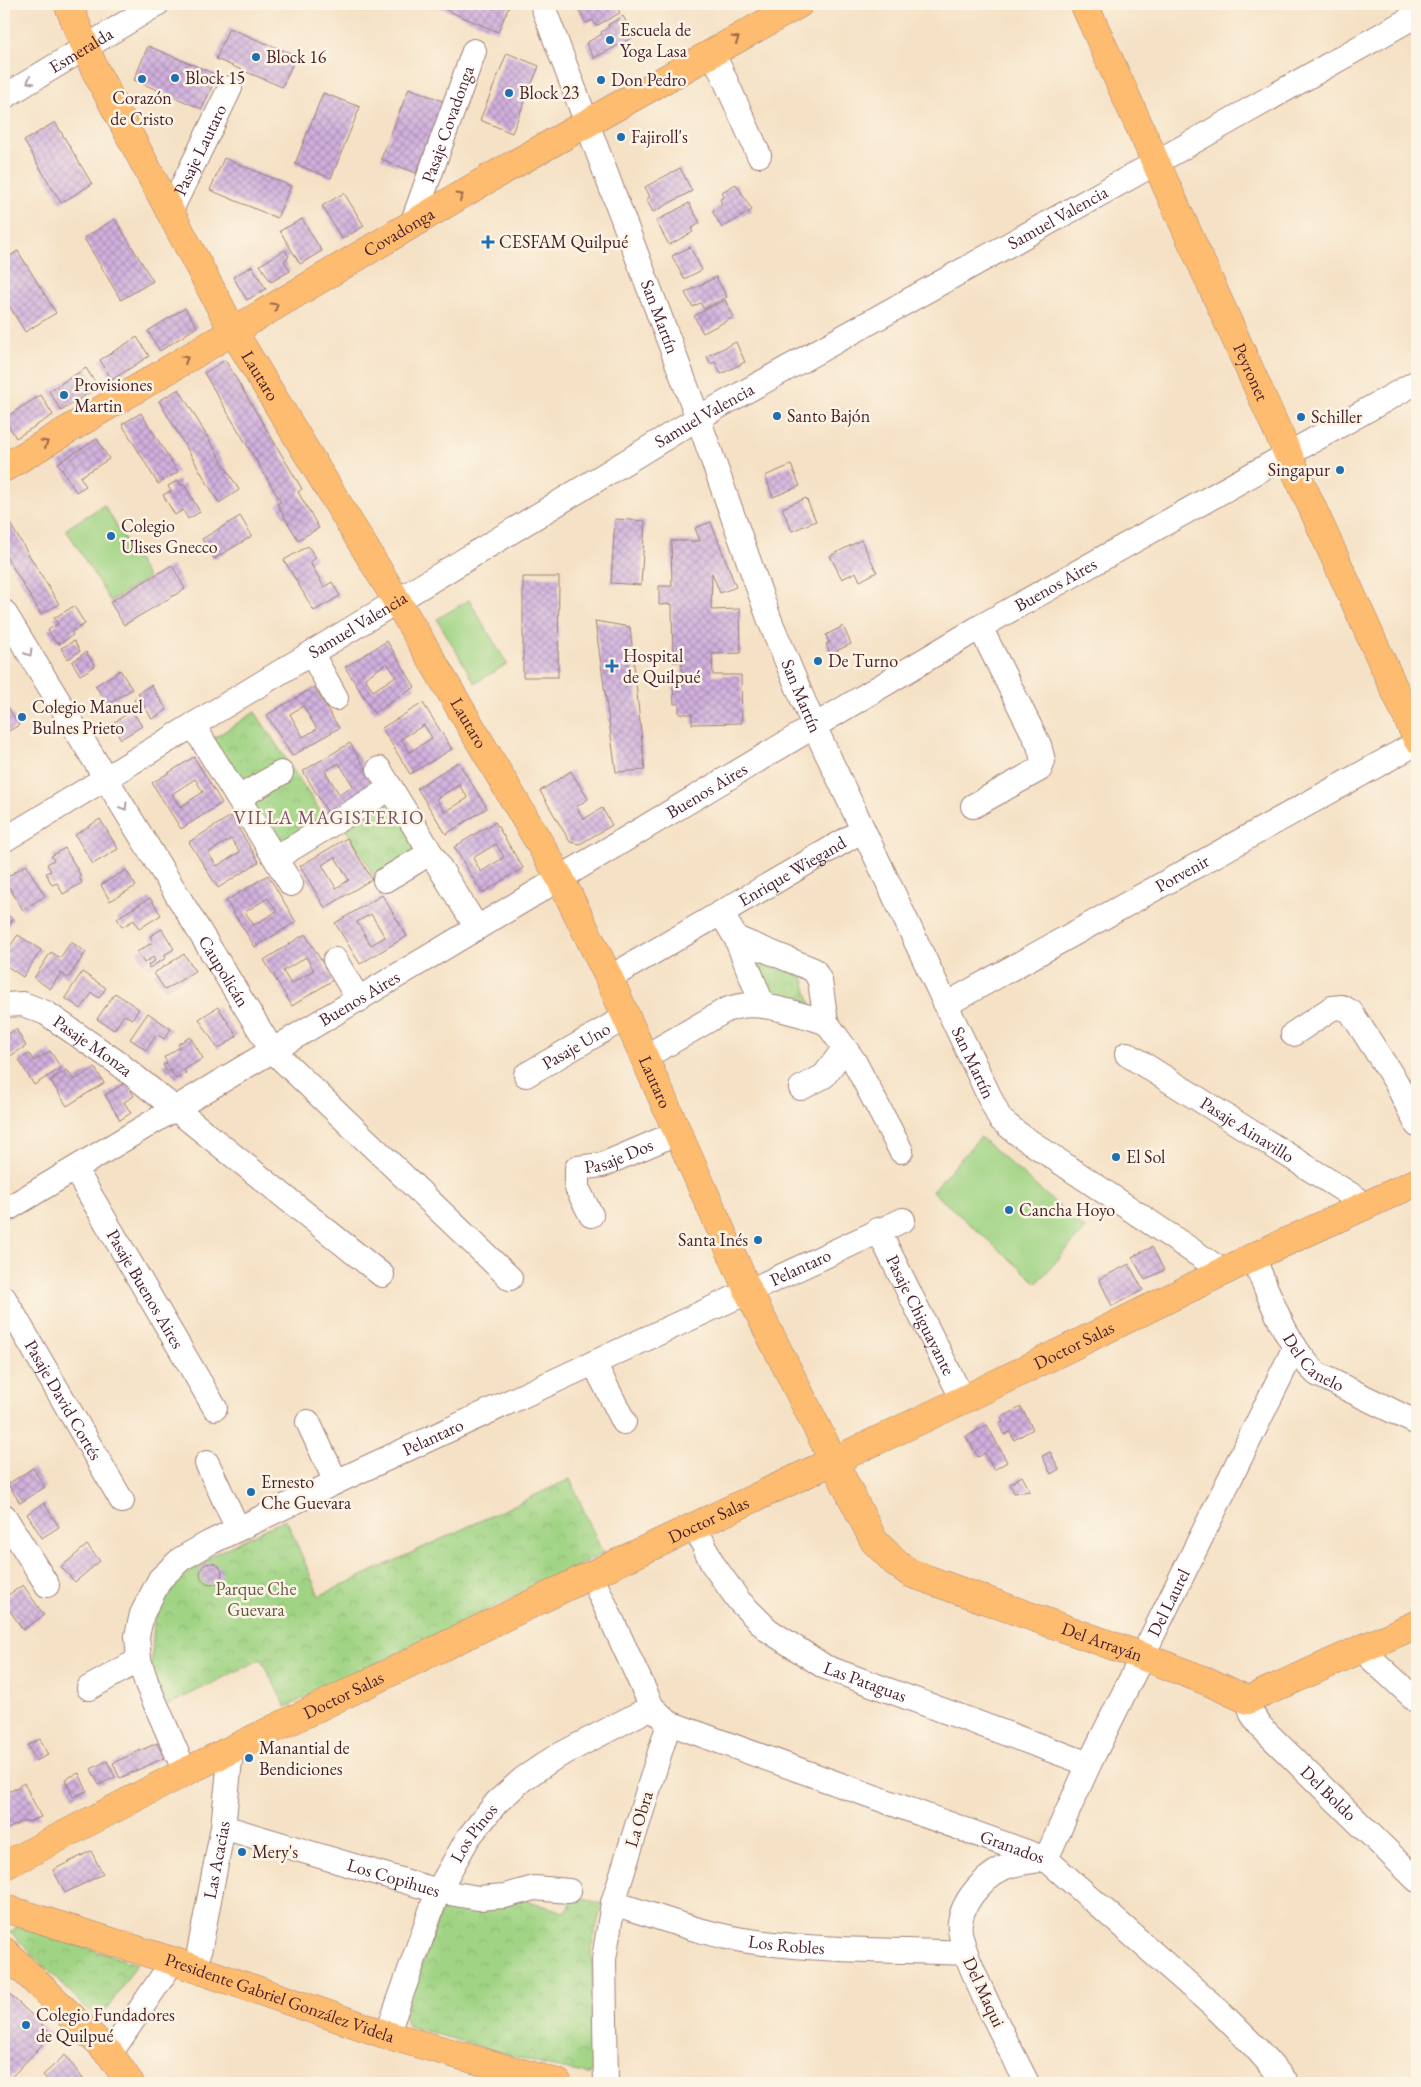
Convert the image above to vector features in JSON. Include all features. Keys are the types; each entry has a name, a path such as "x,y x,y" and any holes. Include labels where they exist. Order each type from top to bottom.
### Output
{"main road":[{"name":"Lautaro","path":"68,4 94,68 233,331 397,601 560,878 610,978 626,1017 646,1057 677,1132 749,1293 833,1462"},
{"name":"Covadonga","path":"4,468 412,224 799,4"},
{"name":"Peyronet","path":"1084,4 1417,739"},
{"name":"Doctor Salas","path":"4,1866 185,1772 591,1575 963,1400 1253,1257 1417,1182"},
{"name":"Del Arrayán","path":"833,1462 874,1541 895,1562 910,1573 1144,1657 1210,1682 1248,1700"},
{"path":"1248,1700 1417,1624"},
{"name":"Presidente Gabriel González Videla","path":"4,1908 184,1964 387,2035 558,2083"},
{"path":"4,1951 110,2054 130,2083"}],"street":[{"name":"Esmeralda","path":"4,97 157,4"},
{"name":"San Martín","path":"542,4 698,418 770,621 814,726 1000,1119 1017,1133 1224,1272"},
{"name":"Samuel Valencia","path":"4,840 698,418 1155,163 1417,14"},
{"name":"Pasaje Covadonga","path":"412,224 474,51"},
{"path":"713,52 758,155"},
{"name":"Pasaje Lautaro","path":"170,212 230,88"},
{"name":"Buenos Aires","path":"4,1211 980,627 1417,382"},
{"name":"Caupolicán","path":"4,612 272,1050 510,1278"},
{"path":"973,806 1040,769 1043,761 1039,745 980,627"},
{"path":"312,654 336,698"},
{"path":"193,725 291,884"},
{"name":"Porvenir","path":"947,1004 1417,743"},
{"path":"238,798 281,773"},
{"path":"276,858 385,779 477,928"},
{"name":"Enrique Wiegand","path":"610,978 864,830"},
{"path":"385,880 430,853"},
{"name":"Enrique Wiegand","path":"721,913 736,938 764,1006"},
{"path":"736,938 814,970 820,982 826,1022 854,1061 901,1151"},
{"path":"335,960 359,1000"},
{"name":"Pasaje Monza","path":"4,1005 23,1004 46,1013 118,1063 382,1275"},
{"path":"646,1057 739,1005 764,1006 826,1022"},
{"path":"1293,1034 1332,1008 1342,1007 1351,1012 1396,1082 1417,1125"},
{"name":"Pasaje Uno","path":"526,1075 626,1017"},
{"path":"801,1088 824,1076 844,1049"},
{"name":"Pasaje Ainavillo","path":"1128,1054 1367,1205"},
{"name":"Pasaje Dos","path":"591,1216 577,1188 577,1168 602,1165 677,1132"},
{"name":"Pasaje Buenos Aires","path":"75,1169 215,1408"},
{"name":"Pelantaro","path":"185,1772 139,1660 137,1636 142,1614 160,1579 181,1558 238,1528 336,1482 749,1293 878,1230 903,1220"},
{"name":"Pasaje Chiguayante","path":"878,1230 963,1400"},
{"name":"Del Canelo","path":"1253,1257 1304,1363 1317,1374 1417,1423"},
{"name":"Pasaje David Cortés","path":"4,1298 122,1501"},
{"name":"Del Laurel","path":"1046,1859 1089,1764 1144,1657 1295,1347"},
{"path":"594,1363 624,1422"},
{"path":"308,1422 336,1482"},
{"path":"207,1463 238,1528"},
{"path":"4,1516 47,1585"},
{"name":"Las Pataguas","path":"695,1526 712,1562 739,1601 768,1630 825,1667 1089,1764"},
{"path":"591,1575 660,1715"},
{"path":"1362,1650 1417,1701"},
{"path":"89,1688 139,1660"},
{"name":"Del Boldo","path":"1248,1700 1252,1714 1260,1727 1417,1880"},
{"name":"Granados","path":"660,1715 1046,1859 1219,2011 1287,2083"},
{"name":"Los Pinos","path":"387,2035 438,1891 468,1838 497,1802 523,1779 554,1758 660,1715"},
{"name":"La Obra","path":"606,2083 604,1958 613,1903 660,1715"},
{"name":"Las Acacias","path":"110,2054 184,1964 223,1827 231,1751"},
{"name":"Los Copihues","path":"223,1827 438,1891 478,1898 505,1896 534,1888 569,1891"},
{"name":"Del Maqui","path":"1027,2083 965,1953 960,1922 967,1904 976,1889 1000,1870 1013,1864 1046,1859"},
{"name":"Los Robles","path":"613,1903 713,1933 755,1942 836,1948 965,1953"}],"green space":[{"path":"104,505 148,578 110,601 66,529"},
{"path":"469,600 507,664 475,683 437,619"},
{"path":"255,712 324,817 277,847 211,740"},
{"path":"390,800 423,851 377,881 345,828"},
{"path":"752,952 803,977 812,1009 772,1000"},
{"name":"Cancha Hoyo","path":"980,1137 1085,1229 1037,1283 932,1191"},
{"name":"Parque Che Guevara","path":"570,1479 603,1554 286,1707 261,1659 168,1705 151,1669 154,1622 169,1583 204,1559 286,1519 319,1596"},
{"path":"573,1895 602,1904 592,1945 596,2069 589,2074 544,2065 408,2026 404,2014 441,1911 450,1906 479,1913 523,1899 563,1912 569,1909"},
{"path":"17,1926 137,1964 99,2021 11,1933"}],"building":[{"path":"345,4 364,4 361,10"},
{"path":"432,4 510,4 498,32"},
{"path":"587,4 615,4 620,13 596,26 593,20 586,23 578,9"},
{"name":"Escuela de Yoga Lasa","path":"623,16 634,37 594,58 586,43 602,34 601,32 609,27 608,25"},
{"name":"Block 16","path":"229,28 296,56 282,87 216,59"},
{"name":"Block 15","path":"148,46 217,75 202,109 134,80"},
{"name":"Block 23","path":"507,53 539,66 512,133 480,120"},
{"path":"409,88 445,102 416,173 381,159"},
{"path":"323,93 360,107 331,178 295,164"},
{"path":"55,122 92,184 61,203 24,141"},
{"path":"224,158 291,186 277,218 210,190"},
{"path":"680,168 692,191 653,212 646,199 650,197 645,187"},
{"path":"736,184 752,210 722,228 712,211 722,204 720,199 724,197 722,192"},
{"path":"344,193 364,226 342,239 322,206"},
{"path":"689,203 700,223 691,229 693,232 669,245 656,221"},
{"path":"115,219 153,281 121,300 84,238"},
{"path":"302,219 322,251 300,264 280,231"},
{"path":"690,247 702,270 684,279 672,256"},
{"path":"285,250 289,257 284,261 290,271 271,282 260,265"},
{"path":"18,251 56,313 25,332 4,297 4,260"},
{"path":"252,266 266,289 247,300 233,277"},
{"path":"716,277 727,297 704,309 700,303 693,307 685,293"},
{"path":"725,300 734,317 703,333 694,316"},
{"path":"185,308 197,327 160,351 148,331"},
{"path":"137,337 149,356 112,380 100,360"},
{"path":"736,342 745,362 721,374 715,362 711,364 707,356"},
{"path":"225,360 302,489 298,492 319,528 298,540 277,504 281,502 204,373"},
{"path":"86,368 98,387 61,411 49,391"},
{"path":"179,389 239,490 219,503 159,401"},
{"path":"41,395 53,415 16,438 4,418"},
{"path":"141,413 178,472 158,484 122,424"},
{"path":"97,439 109,459 80,477 86,486 76,492 58,463"},
{"path":"791,465 800,486 773,497 765,476"},
{"path":"178,480 181,486 184,484 200,512 188,519 183,510 175,515 163,495 171,491 168,486"},
{"path":"806,498 816,521 792,531 782,508"},
{"path":"4,514 59,604 41,614 4,553"},
{"path":"240,516 252,536 214,559 202,539"},
{"path":"615,519 645,521 641,585 611,583"},
{"path":"711,522 736,587 720,593 712,573 711,610 740,609 741,653 712,654 713,675 741,675 742,723 692,724 692,714 679,714 679,704 674,704 673,687 682,686 682,662 673,662 672,604 659,605 659,586 672,586 671,541 700,541 695,528"},
{"path":"861,540 877,572 860,581 856,572 842,579 830,556"},
{"path":"308,546 316,558 310,562 324,587 332,582 340,596 314,611 284,560"},
{"path":"172,565 185,589 124,625 110,602"},
{"path":"523,577 559,577 558,677 523,677"},
{"path":"74,606 85,624 71,632 73,635 59,644 58,641 56,643 48,630 58,624 54,618"},
{"path":"595,621 630,627 645,770 616,772"},
{"path":"843,626 851,644 830,654 826,644 829,643 826,635"},
{"path":"74,641 80,651 68,659 61,648"},
{"path":"387,641 415,687 374,713 345,667","holes":["387,663 396,676 373,691 365,678"]},
{"path":"86,652 95,666 80,675 72,662"},
{"path":"120,670 132,689 109,704 95,686"},
{"path":"151,685 167,710 152,719 144,705 139,708 134,700 140,696 138,693"},
{"path":"314,687 339,728 292,756 267,715","holes":["303,706 317,729 303,737 290,714"]},
{"path":"4,701 19,725 4,734"},
{"path":"423,703 452,749 410,774 382,728","holes":["424,725 432,738 410,752 401,739"]},
{"path":"132,711 142,726 121,739 111,724"},
{"path":"350,743 375,785 328,813 303,771","holes":["339,763 353,786 339,794 325,771"]},
{"path":"194,757 222,803 181,829 152,783","holes":["195,779 203,792 180,807 172,794"]},
{"path":"458,762 487,808 446,834 417,788","holes":["459,785 468,798 445,812 436,799"]},
{"path":"571,771 588,799 576,807 584,819 602,808 612,825 580,844 570,842 540,791"},
{"path":"231,816 259,862 218,888 189,842","holes":["231,839 240,852 217,866 208,853"]},
{"path":"100,819 118,849 93,864 75,835"},
{"path":"495,822 523,868 482,893 454,847","holes":["496,844 504,857 481,872 473,858"]},
{"path":"347,838 372,879 325,908 300,866","holes":["335,857 349,880 336,888 322,865"]},
{"path":"65,848 81,876 79,877 82,883 63,894 57,883 52,885 46,873 51,871 47,864 54,860 51,856"},
{"path":"26,865 45,896 23,910 4,879"},
{"path":"126,870 136,886 110,901 101,885"},
{"path":"268,875 296,922 255,947 226,901","holes":["268,898 277,911 254,925 245,912"]},
{"path":"382,895 407,936 360,964 335,923","holes":["371,914 385,937 371,945 357,922"]},
{"path":"150,898 161,915 139,929 134,920 122,927 117,918"},
{"path":"4,913 13,919 4,934"},
{"path":"162,929 174,949 164,955 166,958 149,968 148,965 155,961 153,957 144,963 137,952 153,942 150,936"},
{"path":"305,934 333,980 292,1006 264,960","holes":["306,957 314,970 291,984 283,971"]},
{"path":"18,935 41,950 23,977 4,964 8,954 6,952"},
{"path":"71,942 86,952 68,978 61,973 50,989 34,978 51,952 60,958"},
{"path":"184,954 195,971 165,990 154,973"},
{"path":"82,972 106,988 99,998 92,993 81,1009 65,998"},
{"path":"115,993 139,1009 132,1019 124,1015 114,1030 97,1019"},
{"path":"218,1007 237,1036 218,1049 199,1019"},
{"path":"148,1013 171,1029 164,1039 157,1034 146,1050 130,1039"},
{"path":"16,1029 26,1046 4,1060 4,1037"},
{"path":"190,1037 203,1058 184,1070 186,1073 176,1079 170,1070 167,1072 163,1065 167,1063 164,1057 180,1047 178,1044"},
{"path":"50,1051 61,1068 34,1085 19,1060 29,1054 34,1061"},
{"path":"95,1068 104,1083 67,1106 50,1080 67,1070 74,1080"},
{"path":"126,1082 134,1096 124,1102 131,1113 120,1120 105,1095"},
{"path":"1152,1247 1164,1270 1145,1280 1132,1257"},
{"path":"1129,1264 1143,1290 1112,1306 1099,1279"},
{"path":"1021,1407 1033,1429 1014,1440 1010,1432 1004,1435 999,1424 1003,1422 1001,1418"},
{"path":"987,1425 1007,1462 994,1470 985,1453 978,1457 966,1437"},
{"path":"1050,1452 1059,1469 1051,1474 1042,1456"},
{"path":"33,1468 45,1487 20,1503 8,1484"},
{"path":"1022,1476 1030,1491 1014,1493 1010,1484"},
{"path":"44,1503 59,1527 42,1538 27,1514"},
{"path":"87,1545 100,1561 75,1582 61,1567"},
{"path":"211,1563 219,1566 222,1574 219,1582 211,1585 203,1582 200,1574 203,1566"},
{"path":"23,1585 44,1615 23,1630 4,1602 4,1598"},
{"path":"40,1739 48,1755 36,1761 28,1745"},
{"path":"157,1743 164,1758 120,1778 113,1763"},
{"path":"107,1761 115,1777 99,1785 91,1769"},
{"path":"79,1773 87,1791 73,1797 65,1779"},
{"path":"24,1783 41,1817 30,1821 23,1821 4,1831 4,1790 11,1791"},
{"path":"91,1851 103,1874 65,1893 53,1870"},
{"name":"Colegio Fundadores de Quilpué","path":"4,1989 52,2034 6,2083 4,2083"},
{"path":"65,2055 83,2079 77,2083 50,2083 43,2075"}],"place":[{"name":"Escuela de Yoga Lasa","path":"610,40"},
{"name":"Block 16","path":"256,57"},
{"name":"Block 15","path":"175,78"},
{"name":"Corazón de Cristo","path":"142,79"},
{"name":"Don Pedro","path":"601,80"},
{"name":"Block 23","path":"509,93"},
{"name":"Fajiroll's","path":"621,137"},
{"name":"CESFAM Quilpué","path":"488,242"},
{"name":"Provisiones Martin","path":"64,395"},
{"name":"Santo Bajón","path":"777,416"},
{"name":"Schiller","path":"1301,417"},
{"name":"Singapur","path":"1340,470"},
{"name":"Colegio Ulises Gnecco","path":"111,536"},
{"name":"De Turno","path":"818,661"},
{"name":"Hospital de Quilpué","path":"612,666"},
{"name":"Colegio Manuel Bulnes Prieto","path":"22,717"},
{"name":"El Sol","path":"1116,1157"},
{"name":"Cancha Hoyo","path":"1009,1210"},
{"name":"Santa Inés","path":"758,1240"},
{"name":"Ernesto Che Guevara","path":"251,1492"},
{"name":"Manantial de Bendiciones","path":"249,1758"},
{"name":"Mery's","path":"242,1852"},
{"name":"Colegio Fundadores de Quilpué","path":"26,2025"}],"district":[{"name":"VILLA MAGISTERIO","path":"329,817"}]}
